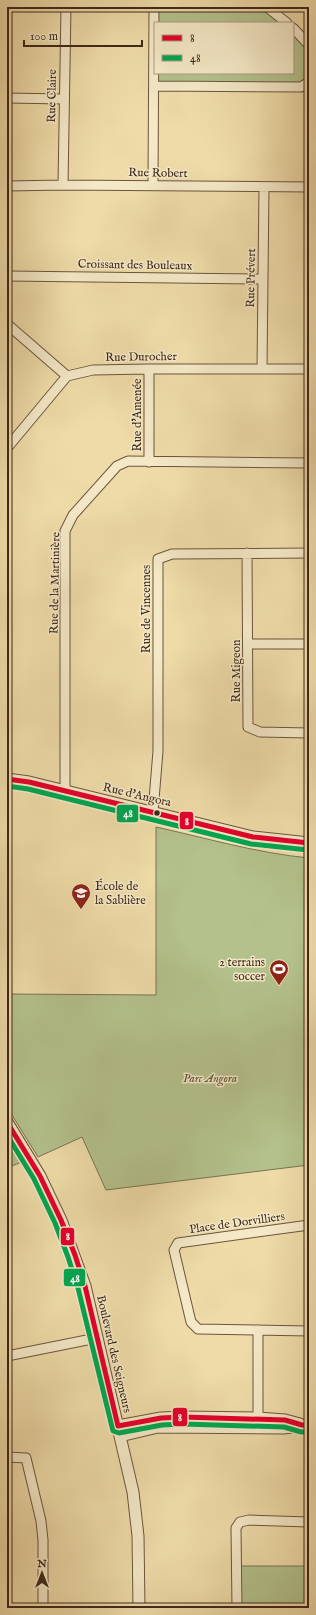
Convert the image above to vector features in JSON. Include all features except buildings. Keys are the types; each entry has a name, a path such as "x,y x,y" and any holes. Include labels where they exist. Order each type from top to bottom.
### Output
{"street":[{"name":"Rue Claire","path":"63,185 66,7"},
{"path":"154,7 154,22"},
{"path":"267,7 285,22"},
{"path":"294,29 309,45"},
{"path":"153,185 155,74"},
{"path":"155,86 301,87 309,82"},
{"path":"7,98 64,99"},
{"name":"Rue Robert","path":"7,186 153,185 309,187"},
{"name":"Rue Prévert","path":"262,369 264,187"},
{"name":"Croissant des Bouleaux","path":"7,276 263,279"},
{"path":"7,324 67,376 8,446"},
{"name":"Rue d'Amenée","path":"149,369 149,462"},
{"name":"Rue Durocher","path":"67,376 94,370 309,369"},
{"name":"Rue de la Martinière","path":"65,791 66,531 73,516 117,466 128,461 309,463"},
{"name":"Rue Migeon","path":"247,553 248,727 260,732 309,733"},
{"name":"Rue de Vincennes","path":"153,812 158,751 158,558 172,554 309,553"},
{"path":"248,644 309,644"},
{"name":"Rue d'Angora","path":"7,779 29,782 253,836 309,843"},
{"name":"Boulevard des Seigneurs","path":"7,1122 40,1176 61,1220 86,1286 133,1492 138,1536 139,1608"},
{"name":"Place de Dorvilliers","path":"309,1225 178,1243 174,1250 191,1322 198,1329 309,1331"},
{"path":"258,1330 258,1423"},
{"path":"7,1356 97,1338"},
{"path":"119,1431 158,1427 258,1423 285,1420 306,1425"},
{"path":"7,1457 26,1458 41,1521 43,1608"},
{"path":"237,1608 236,1528 240,1522 249,1520 309,1522"}],"green space":[{"path":"154,7 260,7 282,22 154,22"},
{"path":"294,31 309,47 309,82 301,87 155,86 155,74 294,74"},
{"name":"Parc Angora","path":"156,827 270,853 309,858 309,1165 106,1190 82,1137 38,1157 7,1107 7,994 156,995"},
{"path":"7,1134 24,1161 7,1168"},
{"path":"237,1566 309,1566 309,1608 237,1608"}],"transit line":[{"name":"8","path":"7,779 29,782 253,837 309,843"},
{"name":"48","path":"7,786 28,789 251,844 308,850"},
{"name":"8","path":"7,1122 40,1176 61,1220 75,1255 85,1286 118,1426 161,1418 182,1417 285,1420 302,1425 309,1425"},
{"name":"48","path":"7,1135 34,1179 55,1223 68,1257 78,1288 113,1431 119,1433 162,1425 182,1424 284,1427 301,1432 309,1432"}],"place":[{"name":"École de la Sablière","path":"81,910"},
{"name":"2 terrains soccer","path":"279,986"}]}
